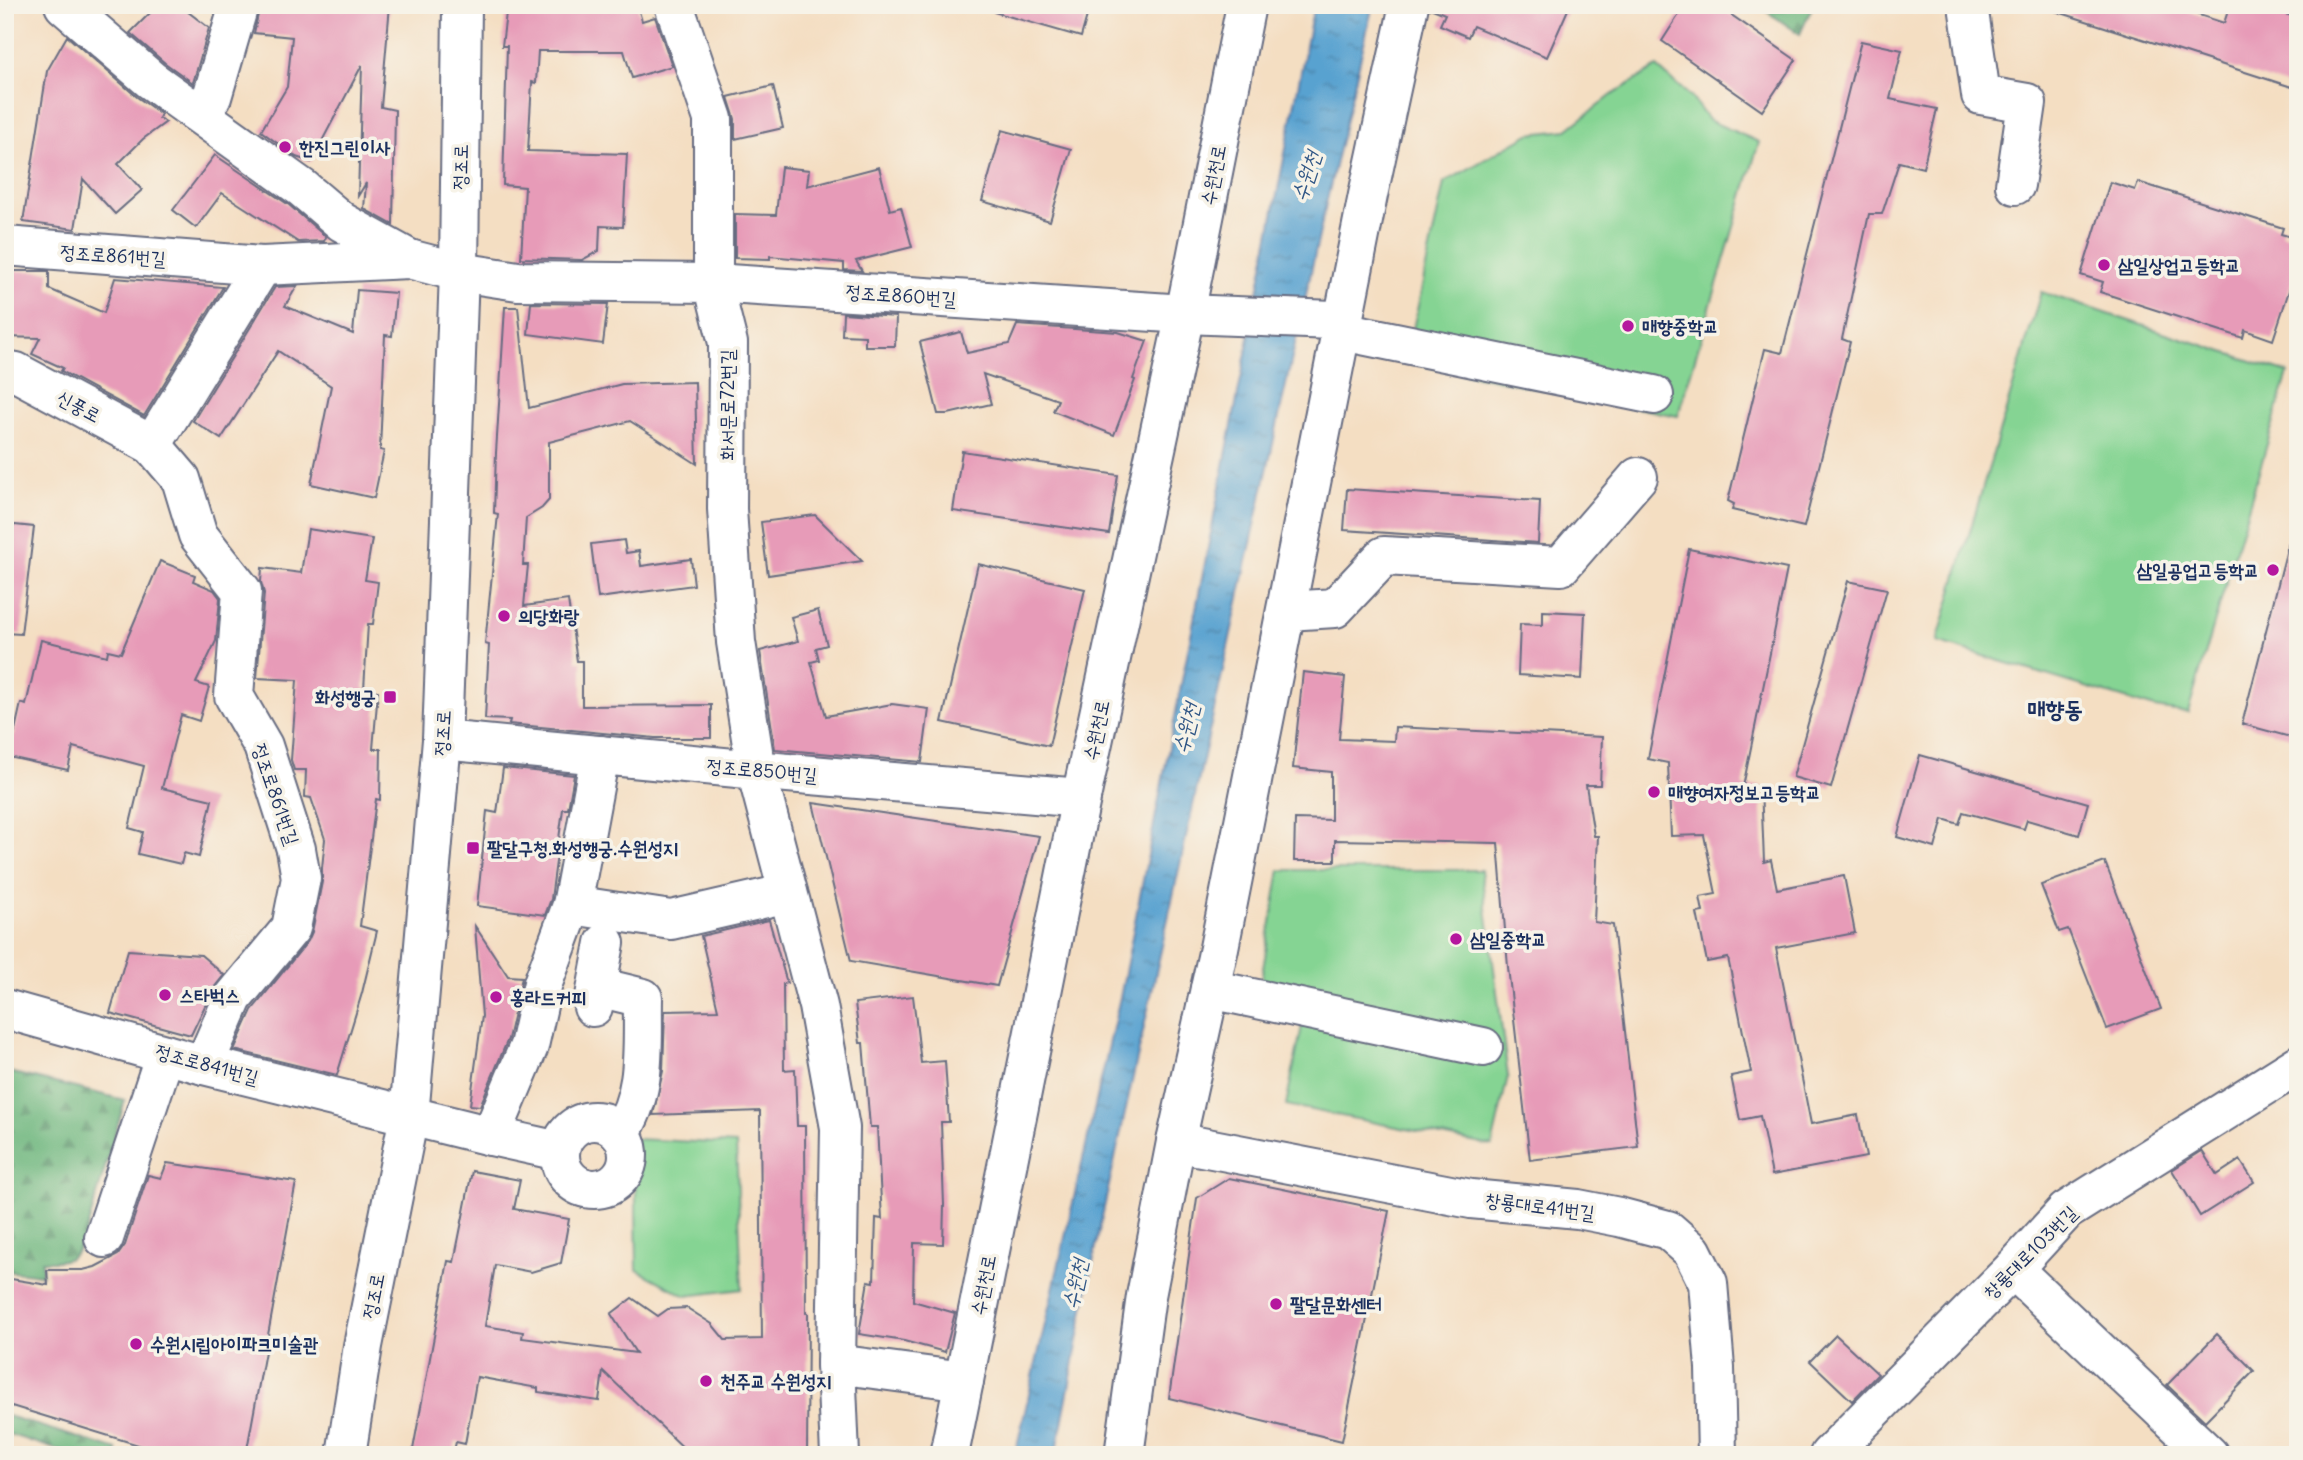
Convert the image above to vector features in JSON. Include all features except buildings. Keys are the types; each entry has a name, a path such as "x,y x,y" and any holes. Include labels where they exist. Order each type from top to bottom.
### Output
{"street":[{"path":"64,5 151,80 302,188 342,222 409,259"},
{"path":"196,112 212,97 239,5"},
{"name":"화서문로72번길","path":"674,5 713,119 713,283 728,344 729,536 736,642 756,770 818,1006 841,1128 836,1364 840,1455"},
{"name":"수원천로","path":"949,1455 1081,798 1200,314 1246,5"},
{"path":"1124,1455 1146,1296 1176,1142 1287,611 1340,325 1409,5"},
{"path":"1968,5 1981,95 2027,103 2015,185"},
{"name":"정조로","path":"346,1455 363,1346 409,1116 442,740 459,272 455,6"},
{"name":"정조로861번길","path":"5,246 262,266 409,259 459,272"},
{"path":"152,445 262,266"},
{"name":"정조로860번길","path":"459,272 518,281 713,283 1340,325 1654,395"},
{"name":"신풍로","path":"5,370 16,372 152,445"},
{"name":"정조로861번길","path":"152,445 181,479 198,535 242,591 234,696 262,746 296,849 301,878 291,928 233,998 204,1065"},
{"path":"1287,611 1335,608 1384,556 1561,566 1638,477"},
{"name":"정조로850번길","path":"442,740 1081,798"},
{"path":"491,1136 528,1046 543,983 572,905 600,755"},
{"path":"572,905 671,920 788,893"},
{"path":"605,943 595,997 643,998 643,1073 628,1122 620,1133"},
{"path":"1210,989 1483,1047"},
{"name":"정조로841번길","path":"5,1009 204,1065 559,1151"},
{"path":"104,1238 165,1054"},
{"name":"창룡대로103번길","path":"1829,1455 2013,1269 2066,1211 2298,1065"},
{"path":"601,1122 612,1126 626,1143 627,1166 622,1176 604,1188 592,1190 571,1182 559,1162 559,1151 569,1131 579,1124 601,1122"},
{"name":"창룡대로41번길","path":"1176,1142 1471,1199 1578,1209 1668,1230 1692,1251 1708,1283 1715,1368 1717,1455"},
{"path":"2013,1269 2209,1455"},
{"path":"836,1364 964,1381"}],"green space":[{"path":"1757,5 1813,5 1800,34"},
{"path":"1657,67 1691,97 1708,120 1759,142 1678,416 1406,362 1444,183 1529,134 1567,130 1612,95"},
{"path":"2041,292 2288,373 2188,713 2155,708 1937,642"},
{"path":"1280,870 1481,870 1508,1076 1492,1146 1286,1105 1304,1016 1256,1009"},
{"path":"5,1071 125,1100 84,1239 68,1259 42,1261 42,1275 5,1271"},
{"path":"635,1139 736,1144 742,1289 686,1296 637,1270"},
{"path":"8,1416 117,1450 117,1455 74,1455 5,1433"}],"water":[{"name":"수원천","path":"1314,5 1373,5 1326,204 1100,1226 1056,1455 1015,1455 1121,993"}],"place":[{"name":"한진그린이사","path":"285,147"},
{"name":"삼일상업고등학교","path":"2104,265"},
{"name":"매향중학교","path":"1628,326"},
{"name":"삼일공업고등학교","path":"2273,570"},
{"name":"의당화랑","path":"504,616"},
{"name":"화성행궁","path":"390,697"},
{"name":"매향여자정보고등학교","path":"1654,792"},
{"name":"팔달구청.화성행궁.수원성지","path":"473,848"},
{"name":"삼일중학교","path":"1456,939"},
{"name":"스타벅스","path":"165,995"},
{"name":"홍라드커피","path":"496,997"},
{"name":"팔달문화센터","path":"1276,1304"},
{"name":"수원시립아이파크미술관","path":"136,1344"},
{"name":"천주교 수원성지","path":"706,1381"}],"district":[{"name":"매향동","path":"2055,708"}]}
